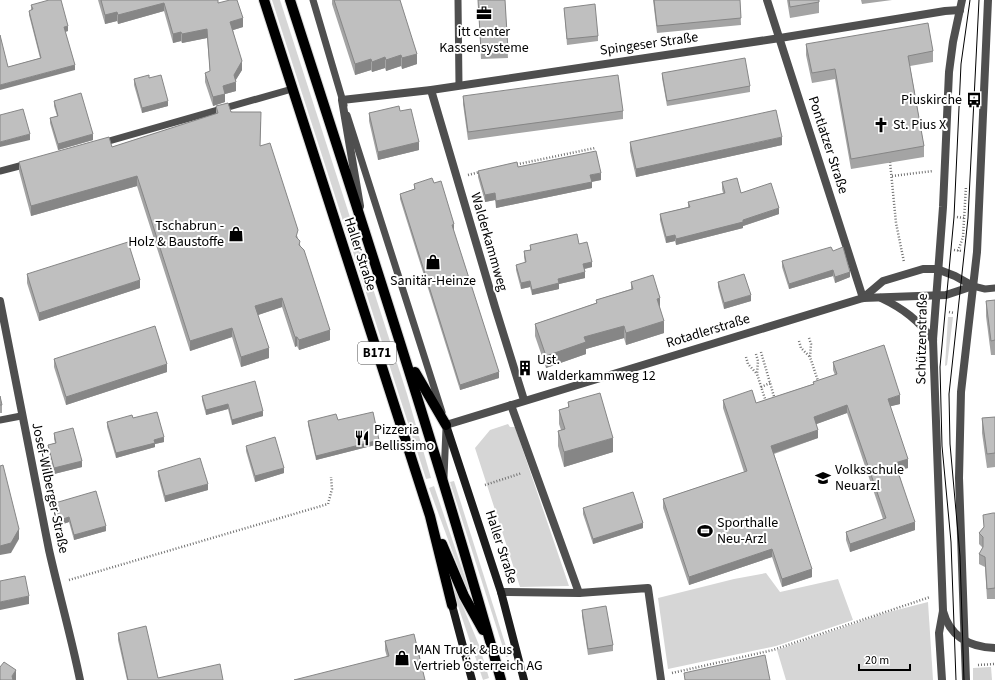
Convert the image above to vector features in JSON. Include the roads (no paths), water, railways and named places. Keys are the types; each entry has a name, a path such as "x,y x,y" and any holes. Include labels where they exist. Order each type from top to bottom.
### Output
{"main road":[{"name":"Haller Straße","path":"264,0 430,516 472,680"},
{"name":"Haller Straße","path":"290,0 407,358 444,479 501,680"},
{"path":"407,358 446,425"},
{"name":"Haller Straße","path":"446,425 501,592 524,680"},
{"name":"Haller Straße","path":"430,516 464,596 492,646"}],"street":[{"name":"Pontlatzer Straße","path":"767,0 863,298"},
{"name":"Schützenstraße","path":"942,680 939,633 943,611 933,340 935,296 943,207 949,72 953,42 962,0"},
{"path":"966,680 959,440 962,370 977,252 988,0"},
{"name":"Spingeser Straße","path":"342,100 431,90 780,38 945,11 960,10"},
{"name":"Walderkammweg","path":"431,90 494,307 524,400"},
{"name":"Haller Straße","path":"342,100 364,226"},
{"name":"Rotadlerstraße","path":"863,298 883,281 916,270 938,269 973,286"},
{"name":"Rotadlerstraße","path":"446,425 863,298 935,296 953,294 973,286"},
{"path":"878,297 909,313 919,322 933,340"},
{"name":"Josef-Wilberger-Straße","path":"0,301 19,392 21,416 57,583 80,680"},
{"path":"511,404 579,593"},
{"path":"501,592 579,593 648,588 660,678"},
{"path":"943,611 949,627 964,642 979,647 995,648"}],"lane":[{"path":"313,0 342,100"},
{"path":"458,0 459,85"},
{"path":"95,145 292,89"},
{"name":"Haller Straße","path":"342,100 446,425 444,479"},
{"path":"0,172 34,162"},
{"path":"973,286 985,289 995,288"},
{"path":"0,420 21,416"}],"tram line":[{"path":"956,680 951,542 942,446 940,367 954,217 961,64 970,0"},
{"path":"964,680 960,556 950,444 949,394 968,218 979,0"}],"place":[{"name":"itt center Kassensysteme","path":"484,13"},
{"name":"Piuskirche","path":"974,100"},
{"name":"St. Pius X","path":"881,125"},
{"name":"Tschabrun - Holz & Baustoffe","path":"236,234"},
{"name":"Sanitär-Heinze","path":"433,262"},
{"name":"Ust. Walderkammweg 12","path":"525,368"},
{"name":"Pizzeria Bellissimo","path":"362,438"},
{"name":"Volksschule Neuarzl","path":"823,478"},
{"name":"Sporthalle Neu-Arzl","path":"705,531"},
{"name":"MAN Truck & Bus Vertrieb Österreich AG","path":"402,658"}]}
